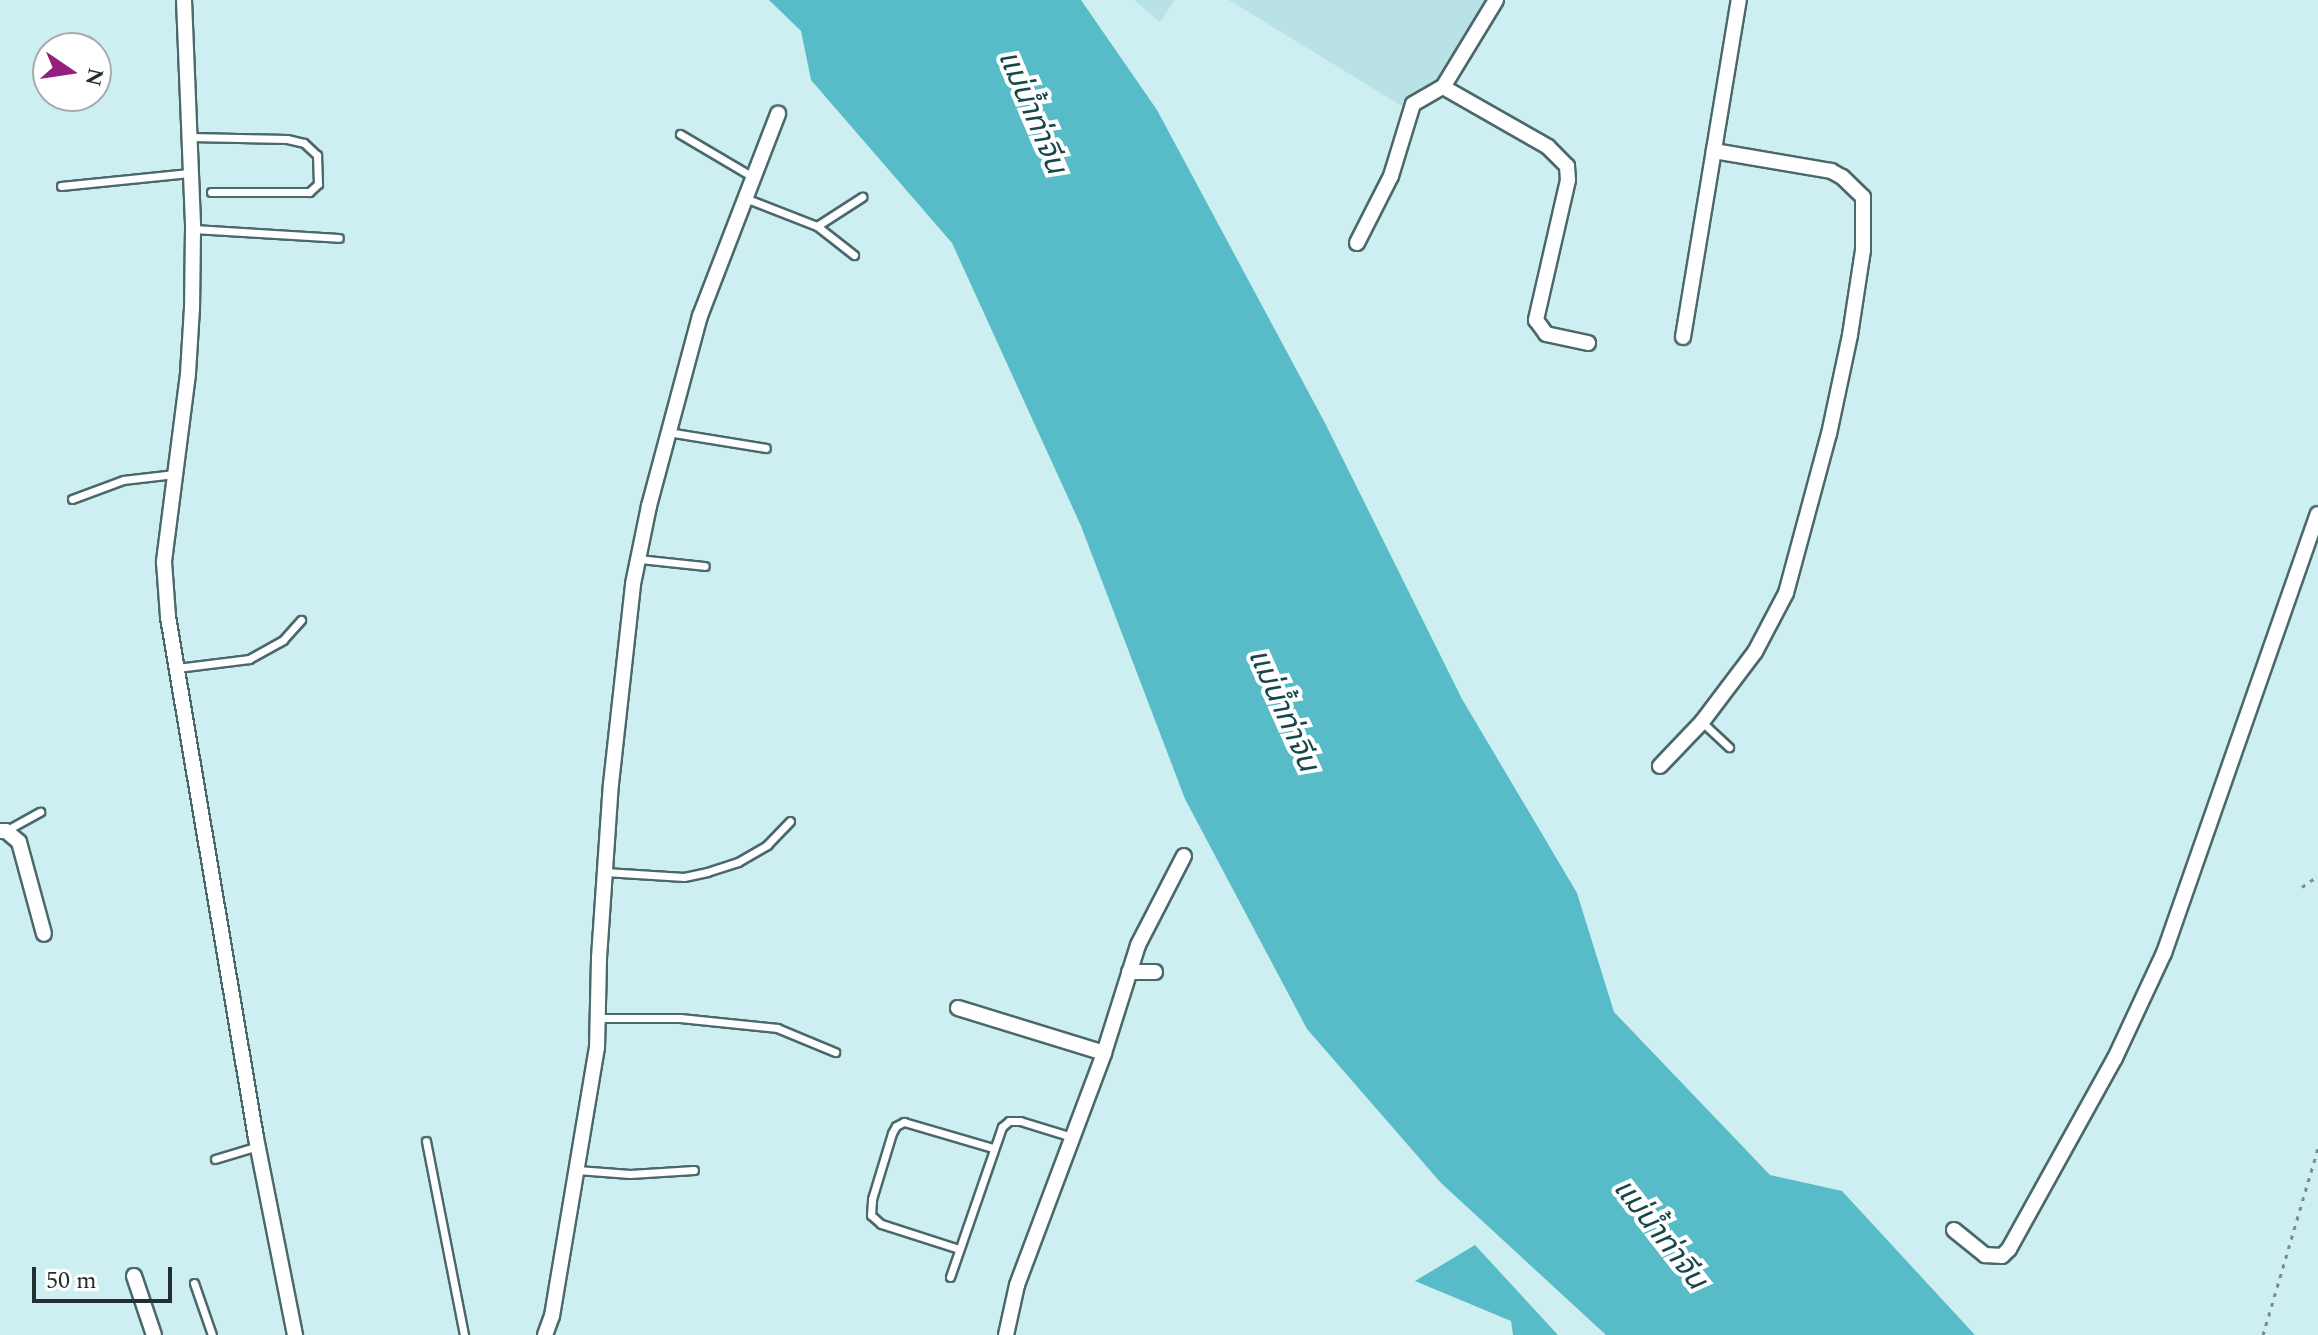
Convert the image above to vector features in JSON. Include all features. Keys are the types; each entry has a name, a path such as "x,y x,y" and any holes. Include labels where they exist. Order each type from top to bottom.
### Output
{"street":[{"path":"184,0 193,229 188,374 164,562 177,668 258,1146 295,1335"},
{"path":"1357,243 1391,176 1413,104 1443,87 1496,0"},
{"path":"1683,337 1739,0"},
{"path":"1443,87 1548,147 1567,166 1568,180 1536,320 1546,334 1588,343"},
{"path":"546,1335 594,1070 613,768 639,559 668,432 700,316 778,114"},
{"path":"1660,766 1702,722 1755,652 1786,593 1829,434 1850,335 1865,207 1854,186 1831,171 1714,151"},
{"path":"1954,1230 1985,1255 2002,1256 2009,1249 2122,1044 2164,953 2318,514"},
{"path":"3,831 19,842 44,934"},
{"path":"1006,1335 1017,1285 1104,1053 1129,972 1152,915 1184,856"},
{"path":"1129,972 1155,972"},
{"path":"958,1008 1104,1053"},
{"path":"134,1276 154,1335"}],"lane":[{"path":"680,134 753,177"},
{"path":"188,137 287,139 304,143 317,155 318,184 309,192 211,192"},
{"path":"61,186 189,173"},
{"path":"817,226 862,197"},
{"path":"745,198 817,226 854,255"},
{"path":"193,229 339,238"},
{"path":"668,432 766,448"},
{"path":"72,499 123,480 175,474"},
{"path":"639,559 705,566"},
{"path":"177,668 249,659 283,640 301,620"},
{"path":"1702,722 1729,747"},
{"path":"3,831 40,812"},
{"path":"605,872 684,877 707,872 738,862 767,845 790,821"},
{"path":"599,1018 680,1018 777,1028 835,1052"},
{"path":"950,1277 1002,1127 1009,1121 1020,1121 1072,1137"},
{"path":"959,1249 881,1224 871,1215 872,1199 892,1133 896,1126 904,1122 993,1148"},
{"path":"426,1141 464,1335"},
{"path":"215,1159 258,1146"},
{"path":"577,1170 630,1174 694,1170"},
{"path":"194,1283 212,1335"}],"path":[{"path":"2302,887 2318,876"},
{"path":"2263,1335 2318,1148"}],"shaded area":[{"path":"1134,0 1175,0 1160,22"},
{"path":"1229,0 1503,0 1418,116"}],"water":[{"name":"แม่น้ำท่าจีน","path":"769,0 1081,0 1157,110 1325,423 1462,699 1577,893 1614,1012 1770,1175 1842,1191 1975,1335 1606,1335 1441,1183 1307,1029 1185,799 1081,526 952,243 811,80 801,31"},
{"path":"1475,1245 1558,1335 1513,1335 1511,1321 1415,1281"}]}
